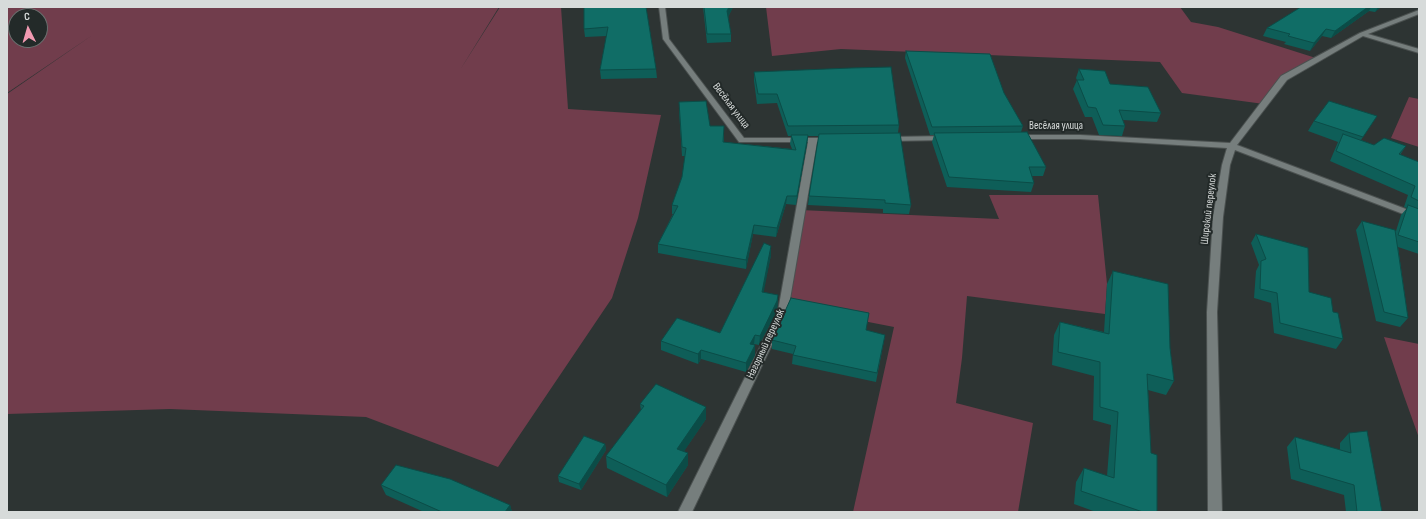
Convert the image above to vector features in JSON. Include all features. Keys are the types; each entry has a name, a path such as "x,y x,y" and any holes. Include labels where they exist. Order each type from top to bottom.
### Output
{"street":[{"name":"Весёлая улица","path":"662,7 666,39 742,140 844,140"},
{"name":"Широкий переулок","path":"1215,512 1212,312 1218,217 1226,165 1232,146 1284,78 1362,34 1419,12"},
{"path":"1362,34 1419,51"},
{"name":"Весёлая улица","path":"1010,137 1080,137 1232,146 1419,217"},
{"path":"876,139 954,138"},
{"name":"Нагорный переулок","path":"685,512 782,311 813,140"}],"shaded area":[{"path":"7,7 499,7 460,70 500,7 561,7 568,109 661,115 638,218 612,298 498,467 366,417 170,409 7,414 7,94 94,34 7,93"},
{"path":"766,7 1180,7 1191,22 1218,27 1319,59 1284,78 1264,104 1182,93 1160,62 841,49 772,56"},
{"path":"1409,97 1419,99 1419,147 1391,138"},
{"path":"989,195 1098,195 1107,284 1105,314 967,296 962,358 956,403 1033,423 1018,512 853,512 894,327 802,309 785,297 800,210 999,219"},
{"path":"1384,337 1419,344 1419,438 1404,396"}],"building":[{"path":"584,7 646,7 656,69 600,70 608,27 584,29"},
{"path":"704,7 729,7 727,11 731,34 707,34"},
{"path":"1301,7 1368,7 1335,31 1326,29 1314,43 1288,36 1290,34 1267,28"},
{"path":"906,51 990,54 1004,93 1023,126 932,127"},
{"path":"891,67 899,125 788,126 777,94 758,94 754,72 851,68"},
{"path":"1079,69 1105,71 1110,84 1148,87 1161,113 1119,110 1125,126 1103,125 1096,108 1088,107 1077,80 1084,80"},
{"path":"706,101 710,126 724,126 723,142 796,150 791,135 808,135 797,196 787,196 777,228 754,225 746,260 658,244 678,206 672,205 682,177 686,148 682,147 679,102"},
{"path":"1329,101 1377,116 1363,137 1314,121"},
{"path":"1027,132 1046,167 1029,167 1034,183 949,177 934,133"},
{"path":"900,133 911,205 885,203 885,200 809,196 819,134"},
{"path":"1343,134 1374,145 1384,138 1406,146 1399,154 1419,162 1419,201 1411,197 1415,186 1336,151"},
{"path":"1408,205 1419,209 1419,242 1398,235"},
{"path":"1362,221 1395,230 1408,318 1384,312"},
{"path":"1256,234 1308,248 1309,292 1331,298 1333,312 1338,313 1343,339 1280,323 1277,293 1260,289 1261,261 1266,259"},
{"path":"764,243 771,246 762,292 778,295 777,301 760,336 755,335 750,344 755,345 746,363 701,350 698,354 661,341 677,318 720,333"},
{"path":"1113,271 1168,284 1170,348 1174,381 1147,374 1151,453 1157,455 1157,512 1143,512 1081,491 1084,468 1114,478 1118,412 1100,407 1100,362 1058,352 1060,322 1109,334"},
{"path":"791,298 869,313 866,330 885,335 877,373 793,355 796,346 772,340"},
{"path":"656,384 706,407 677,449 688,453 666,485 606,456 644,406 640,404"},
{"path":"1367,431 1382,512 1357,512 1354,485 1300,469 1295,437 1351,453 1349,433"},
{"path":"584,436 605,444 579,484 558,476"},
{"path":"396,465 450,479 510,505 505,512 442,512 381,485"}]}
